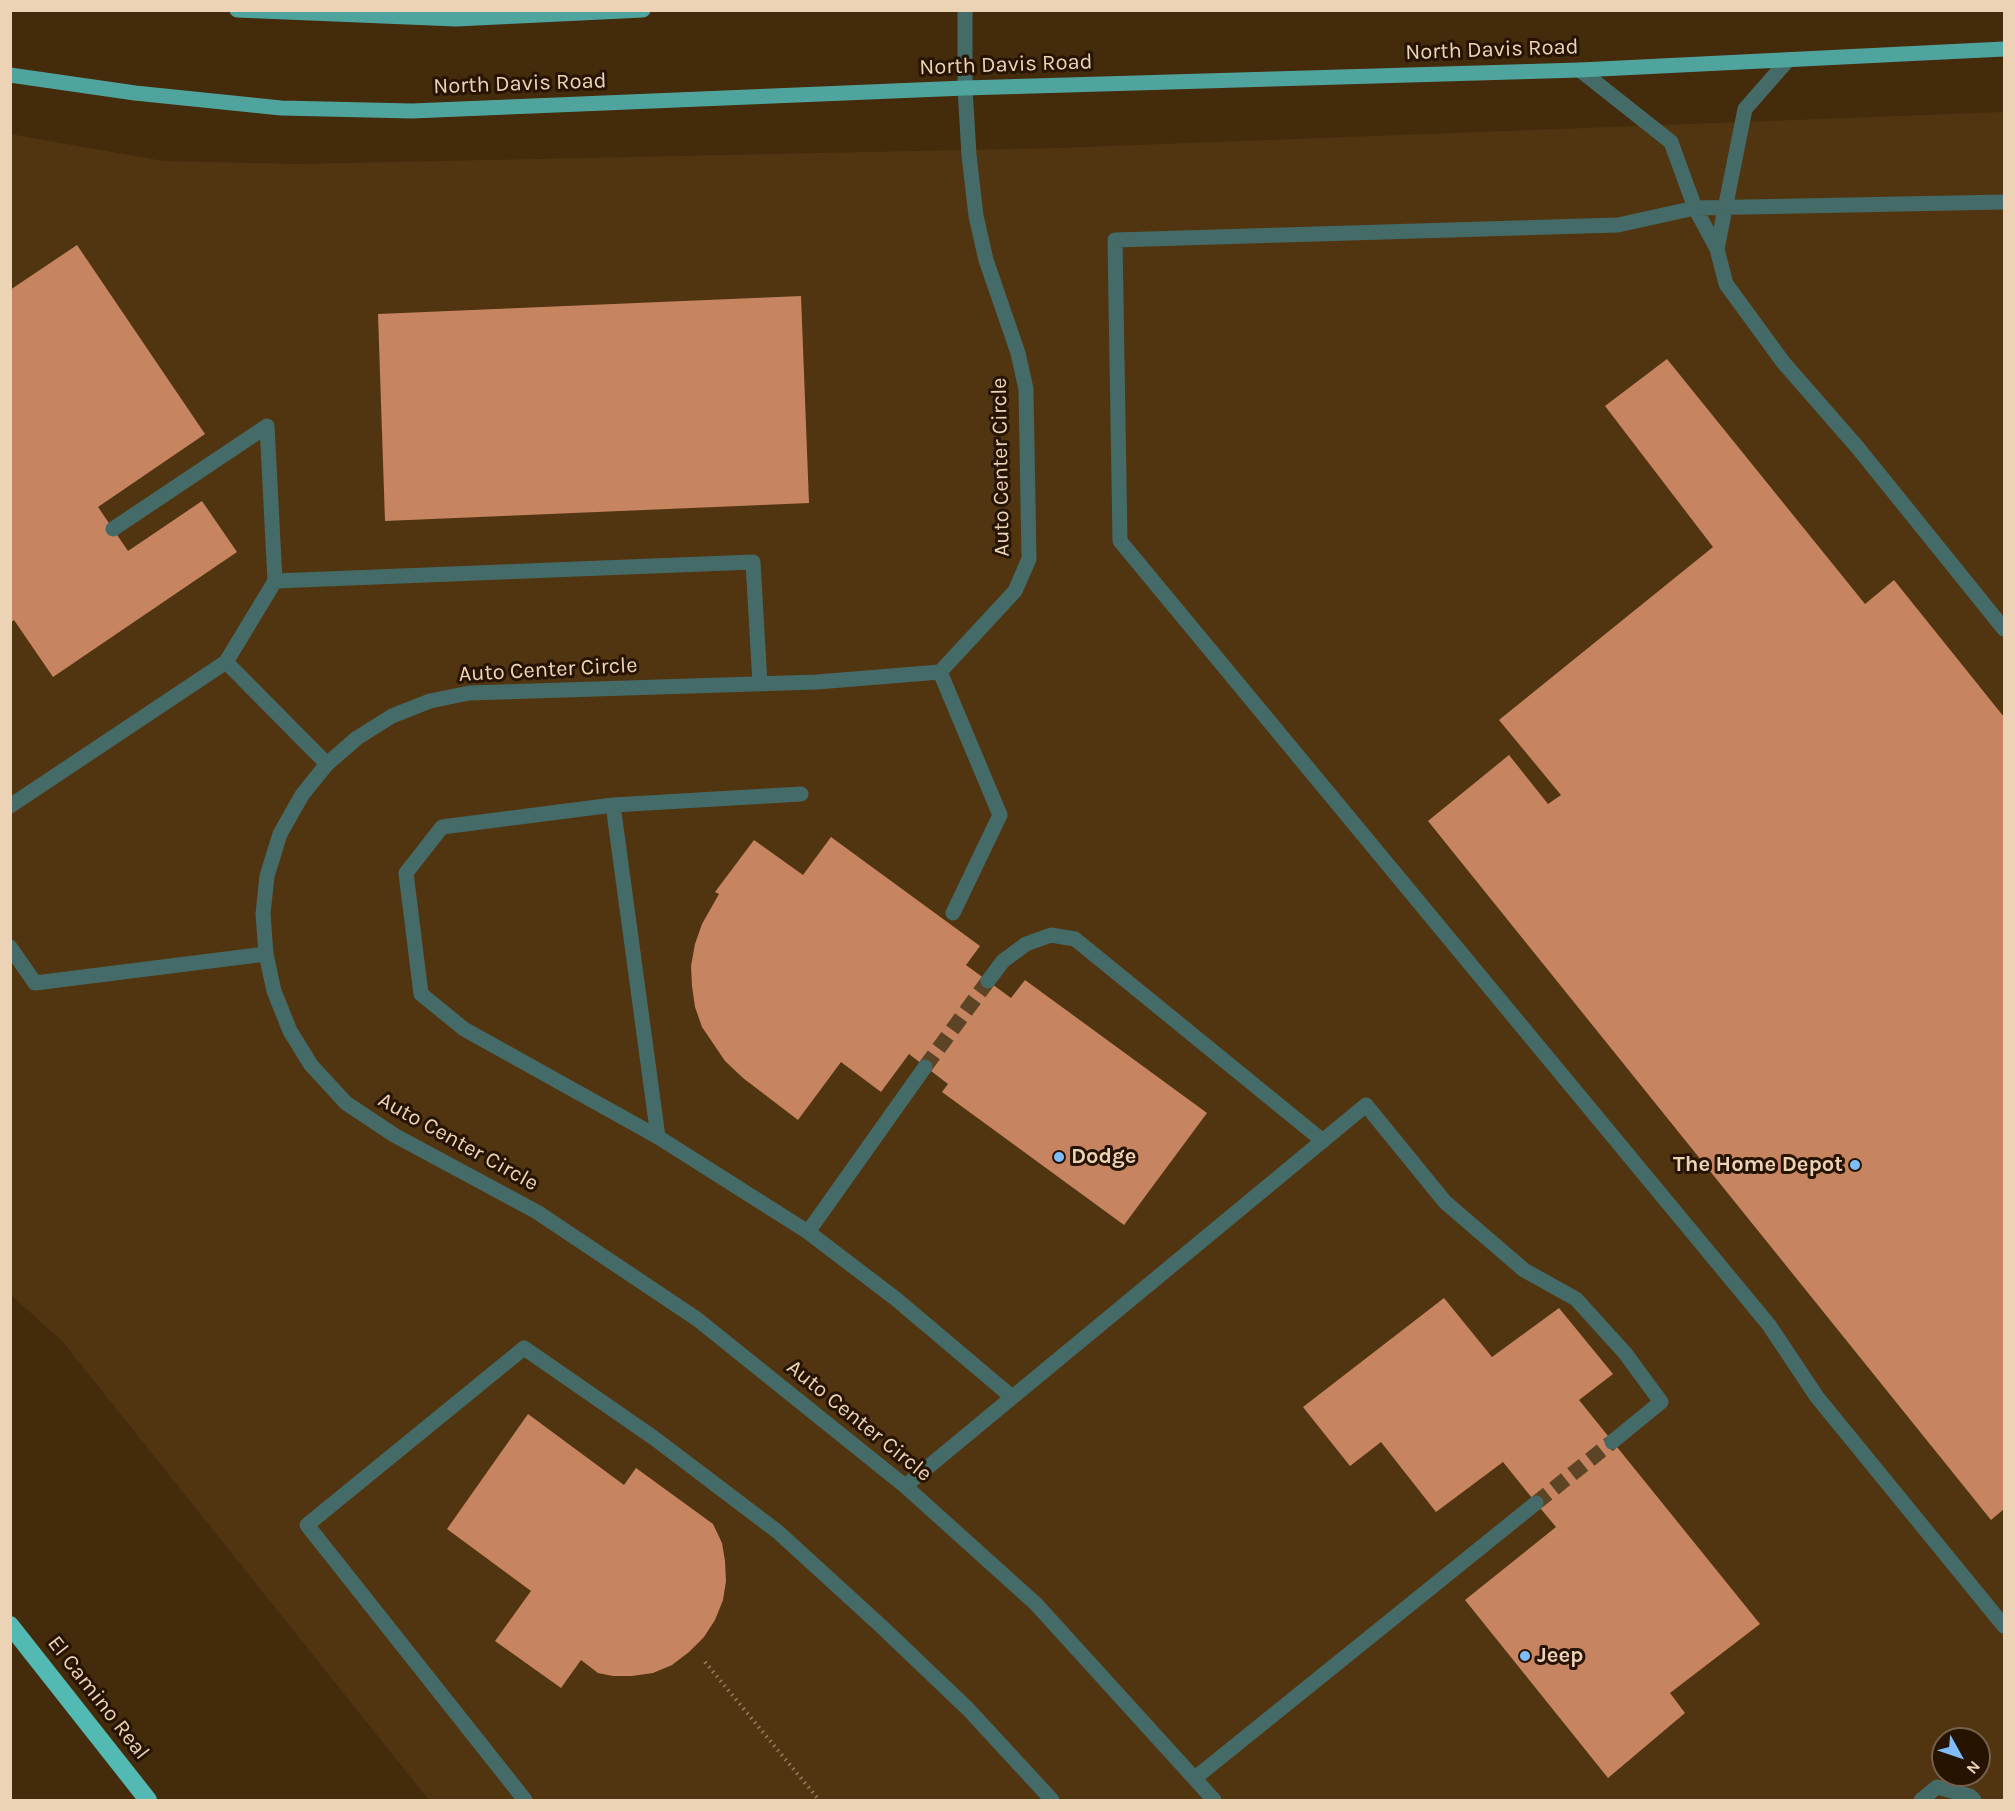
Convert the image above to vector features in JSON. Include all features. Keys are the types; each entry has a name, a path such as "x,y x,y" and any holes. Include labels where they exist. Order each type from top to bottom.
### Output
{"highway":[{"name":"El Camino Real","path":"10,1625 148,1800"}],"main road":[{"path":"237,10 456,19 643,10"},
{"name":"North Davis Road","path":"10,75 135,93 281,108 412,111 965,88 1580,70 2004,49"}],"street":[{"name":"Auto Center Circle","path":"965,10 965,88 976,216 986,260 1018,353 1026,389 1029,559 1015,591 940,672 816,682 469,693 430,701 392,716 357,738 327,764 302,795 280,834 267,876 263,914 266,954 274,990 290,1031 311,1065 346,1103 394,1136 537,1212 697,1319 905,1486 1036,1605 1214,1800"},
{"path":"1717,249 1745,109 1788,60"},
{"path":"1580,70 1671,142 1695,208 1717,249 1726,284 1783,362 1858,448 2004,629"},
{"path":"2004,202 1695,208 1618,225 1115,240 1120,541 1769,1325 1817,1397 2004,1626"},
{"path":"10,806 226,662 275,581 267,426 113,529"},
{"path":"275,581 753,562 760,684"},
{"path":"226,662 327,764"},
{"path":"940,672 1000,815 953,913"},
{"path":"801,794 613,805 442,827 406,873 421,994 464,1029 658,1137 808,1232 896,1299 1012,1397"},
{"path":"613,805 658,1137"},
{"path":"988,981 1003,961 1026,944 1051,935 1075,939 1323,1141"},
{"path":"10,947 35,982 266,954"},
{"path":"808,1232 925,1067"},
{"path":"905,1486 1366,1105 1446,1202 1524,1270 1576,1299 1625,1353 1660,1402 1612,1442"},
{"path":"525,1800 307,1525 524,1348 654,1438 778,1532 968,1709 1052,1800"},
{"path":"1195,1778 1536,1503"},
{"path":"1921,1800 1937,1787 1970,1796 1974,1800"}],"path":[{"path":"705,1662 819,1800"}],"shaded area":[{"path":"2004,112 2004,1800 429,1800 62,1341 11,1295 10,134 163,161 297,164 1058,148"}],"building":[{"path":"77,245 205,434 98,507 128,551 202,501 237,552 53,677 14,620 10,623 10,290"},
{"path":"801,296 809,503 385,521 378,314"},
{"name":"The Home Depot","path":"1667,359 1865,604 1894,580 2004,717 2004,1509 1991,1520 1428,821 1509,755 1548,804 1561,795 1499,720 1713,547 1605,406"},
{"path":"831,837 980,946 966,965 1011,998 1025,980 1207,1113 1124,1225 942,1092 948,1084 909,1054 881,1092 841,1062 798,1120 743,1078 725,1061 702,1027 695,1007 692,986 691,966 695,944 702,924 719,894 715,892 754,840 803,875"},
{"path":"1444,1298 1492,1357 1559,1308 1613,1374 1579,1400 1760,1624 1670,1693 1685,1713 1608,1778 1465,1600 1556,1527 1503,1462 1436,1512 1381,1442 1350,1466 1303,1407"},
{"path":"528,1414 624,1485 636,1468 713,1524 722,1543 725,1561 726,1581 723,1600 715,1620 704,1637 672,1665 653,1673 613,1676 598,1673 581,1660 561,1688 495,1641 531,1591 447,1529"}],"tunnel":[{"path":"925,1067 988,981"},
{"path":"1536,1503 1612,1442"}],"place":[{"name":"Dodge","path":"1059,1157"},
{"name":"The Home Depot","path":"1855,1165"},
{"name":"Jeep","path":"1525,1656"}]}
